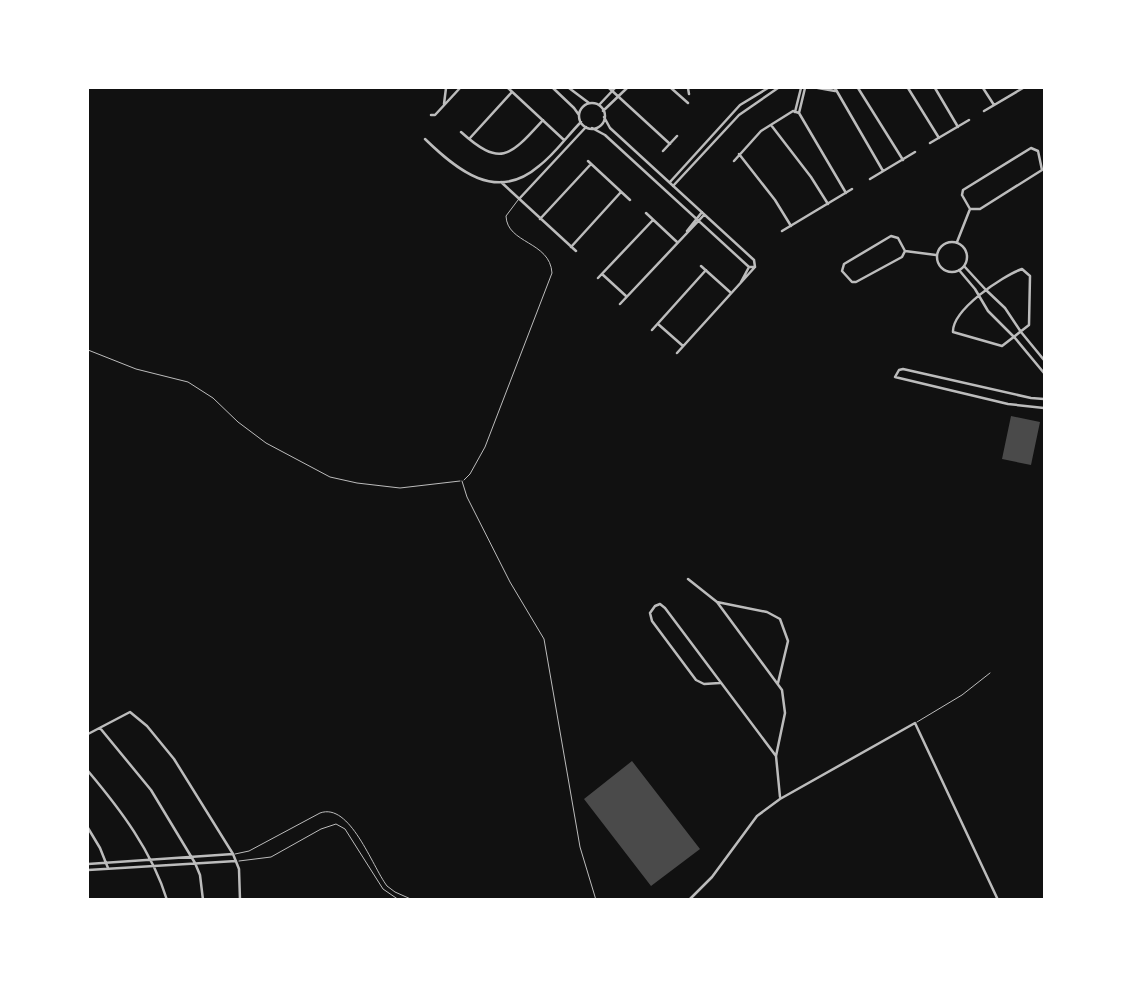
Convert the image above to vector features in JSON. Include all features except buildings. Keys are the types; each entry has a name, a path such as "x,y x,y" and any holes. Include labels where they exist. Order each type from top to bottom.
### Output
{"street":[{"path":"444,104 446,88"},
{"path":"431,115 435,115 460,88"},
{"path":"508,88 564,140"},
{"path":"553,88 575,108 586,127 605,135 749,267 755,267"},
{"path":"569,88 589,103 599,105 610,128 754,260 755,267"},
{"path":"599,105 612,88 670,144"},
{"path":"603,111 627,88"},
{"path":"671,88 688,103"},
{"path":"688,88 689,94"},
{"path":"671,184 740,106 768,88"},
{"path":"719,132 745,109 778,88"},
{"path":"803,88 797,113 846,193"},
{"path":"818,88 835,89 883,171"},
{"path":"858,88 903,160"},
{"path":"908,88 939,138"},
{"path":"935,88 958,127"},
{"path":"983,88 994,105"},
{"path":"984,111 1023,88"},
{"path":"469,139 512,92"},
{"path":"579,116 582,108 589,103"},
{"path":"734,161 761,131 793,111 797,113"},
{"path":"592,128 599,126 604,117"},
{"path":"461,132 484,151 495,154 508,152 522,143 543,120"},
{"path":"930,143 969,120"},
{"path":"425,139 466,174 501,182 533,171 581,122"},
{"path":"771,125 828,204"},
{"path":"519,199 586,127"},
{"path":"663,151 677,136"},
{"path":"1031,148 1038,151 1042,170 979,209 970,209 962,195 968,186 1031,148"},
{"path":"870,179 915,152"},
{"path":"739,154 775,200 791,226"},
{"path":"540,219 589,163 630,200"},
{"path":"501,182 576,250"},
{"path":"782,231 852,189"},
{"path":"571,247 621,192"},
{"path":"957,242 970,209"},
{"path":"620,304 703,213"},
{"path":"646,214 677,242"},
{"path":"598,278 653,220"},
{"path":"891,236 898,238 905,251 902,257 856,282 848,279 842,271 844,264 891,236"},
{"path":"957,242 966,252 964,266 959,270 945,271 938,264 937,255 944,244 957,242"},
{"path":"905,251 937,255"},
{"path":"701,266 731,293"},
{"path":"964,266 1005,308 1045,360"},
{"path":"741,282 749,267"},
{"path":"677,353 755,267"},
{"path":"1021,269 1031,276 1031,321 1015,338 1002,346 953,332 952,329 960,314 986,290 1021,269"},
{"path":"652,330 706,270"},
{"path":"959,270 993,317 1044,371"},
{"path":"602,274 626,296"},
{"path":"658,324 683,346"},
{"path":"1045,399 903,369 899,370 895,377 999,401 1045,408"},
{"path":"999,401 1001,390"},
{"path":"1029,407 1031,398"},
{"path":"688,579 717,602 778,683 784,696 785,713 776,756 780,799"},
{"path":"717,602 767,612 780,618 788,641 778,683"},
{"path":"720,683 704,684 696,680 652,621 650,616 655,606 660,604 665,608 776,756"},
{"path":"88,734 130,712 138,717 174,760 233,854 240,900"},
{"path":"689,900 712,877 751,822 780,799 915,723 998,900"},
{"path":"100,727 151,790 195,863 200,875 203,900"},
{"path":"88,771 116,805 150,860 167,900"},
{"path":"88,828 108,868"},
{"path":"88,864 233,854"},
{"path":"88,870 236,861"}],"lane":[{"path":"88,350 136,369 188,382 206,392 238,422 266,443 330,477 400,488 462,481 470,474 485,447 552,273 547,256 506,225 506,216 519,199"},
{"path":"462,481 467,497 505,572 544,639 578,836 596,900"},
{"path":"915,723 962,695 990,673"},
{"path":"233,854 249,851 320,813 332,811 345,818 387,886 413,900"},
{"path":"236,861 271,857 336,824 345,829 383,889 399,900"}]}
